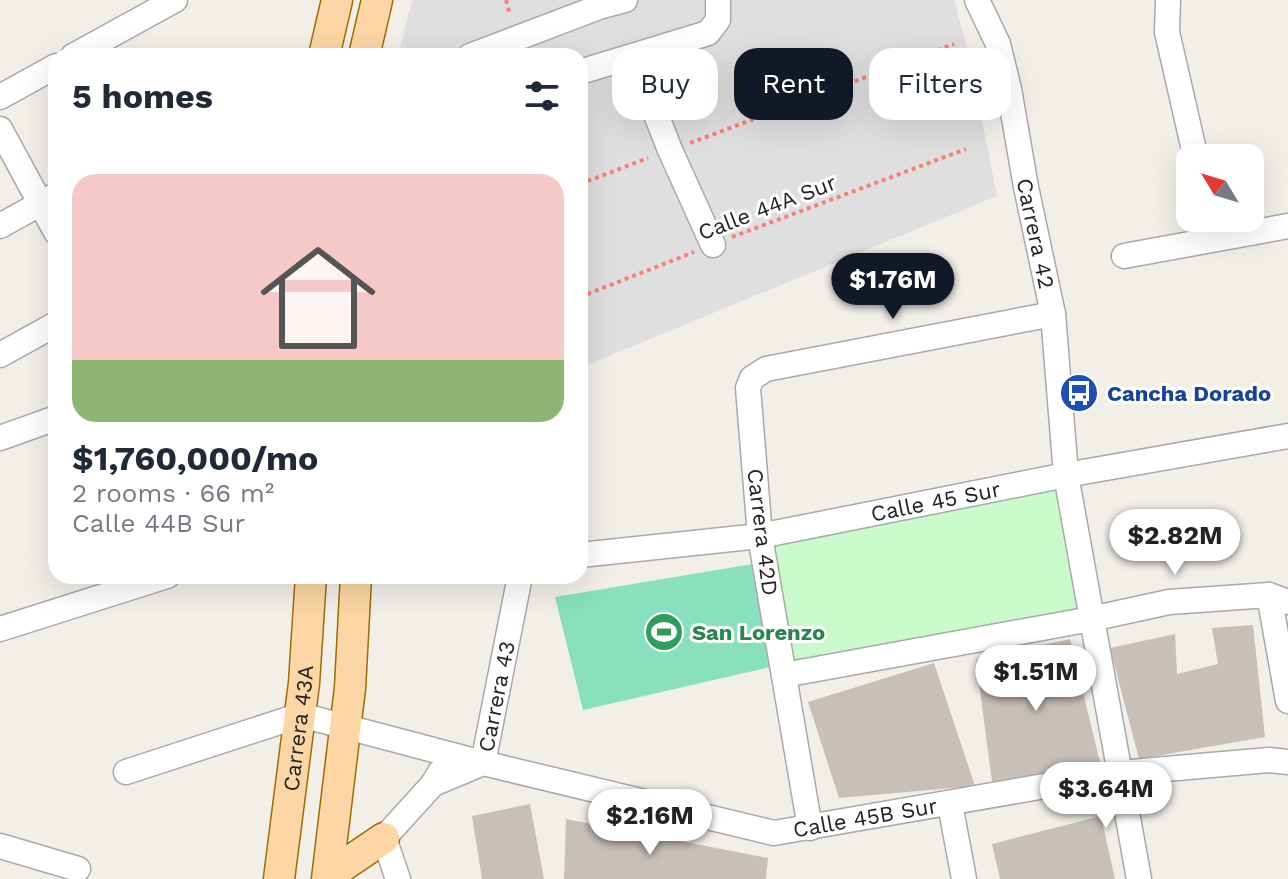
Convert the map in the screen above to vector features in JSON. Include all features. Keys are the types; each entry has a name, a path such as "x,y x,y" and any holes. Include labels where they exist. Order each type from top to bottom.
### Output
{"main road":[{"path":"326,48 337,0"},
{"path":"366,48 377,0"},
{"name":"Carrera 43A","path":"279,879 301,715 310,584"},
{"path":"328,877 346,727 355,584"},
{"path":"328,877 384,838"}],"street":[{"path":"88,48 175,0"},
{"path":"491,48 625,0"},
{"path":"659,48 708,33 718,20 718,0"},
{"path":"1168,0 1167,32 1193,144"},
{"name":"Carrera 42","path":"984,6 998,44 1009,89 1053,314 1066,475 1139,879"},
{"path":"588,70 612,62"},
{"path":"0,97 48,70"},
{"path":"658,120 713,245"},
{"path":"0,129 48,199 0,226"},
{"path":"1124,256 1288,226"},
{"name":"Carrera 42D","path":"810,828 760,536 748,388 752,378 766,369 1053,314"},
{"path":"0,355 48,328"},
{"path":"0,438 48,421"},
{"name":"Calle 45 Sur","path":"588,554 760,536 1066,475 1288,436"},
{"path":"1082,569 1096,587 1115,603 1132,608"},
{"path":"0,629 142,584"},
{"name":"Carrera 43","path":"433,784 483,763 518,584"},
{"path":"784,675 1169,602 1278,598 1288,701"},
{"path":"126,772 301,715"},
{"name":"Calle 45B Sur","path":"301,715 483,763 774,833 1120,773 1278,761"},
{"path":"1278,761 1288,743"},
{"name":"Carrera 43","path":"384,838 433,784 452,753"},
{"path":"950,804 964,879"},
{"path":"384,838 398,879"},
{"path":"0,846 78,869"}],"path":[{"path":"588,181 954,44"},
{"name":"Calle 44A Sur","path":"588,294 966,149"}],"shaded area":[{"path":"412,0 954,0 967,48 869,48 869,120 982,120 997,196 588,365 588,48 400,48"}],"green space":[{"path":"1057,485 1077,612 794,663 772,547"},
{"name":"San Lorenzo","path":"753,564 770,667 583,710 555,597"}],"building":[{"path":"1253,625 1265,737 1139,759 1110,648 1175,634 1177,674 1218,664 1212,628"},
{"path":"1070,639 1101,766 992,782 976,660"},
{"path":"934,663 975,786 839,798 808,702"},
{"path":"530,804 544,879 482,879 472,816"},
{"path":"1101,816 1115,879 1000,879 992,844"},
{"path":"566,819 768,858 766,879 564,879"}],"place":[{"name":"Cancha Dorado","path":"1079,393"},
{"name":"San Lorenzo","path":"664,632"}]}
